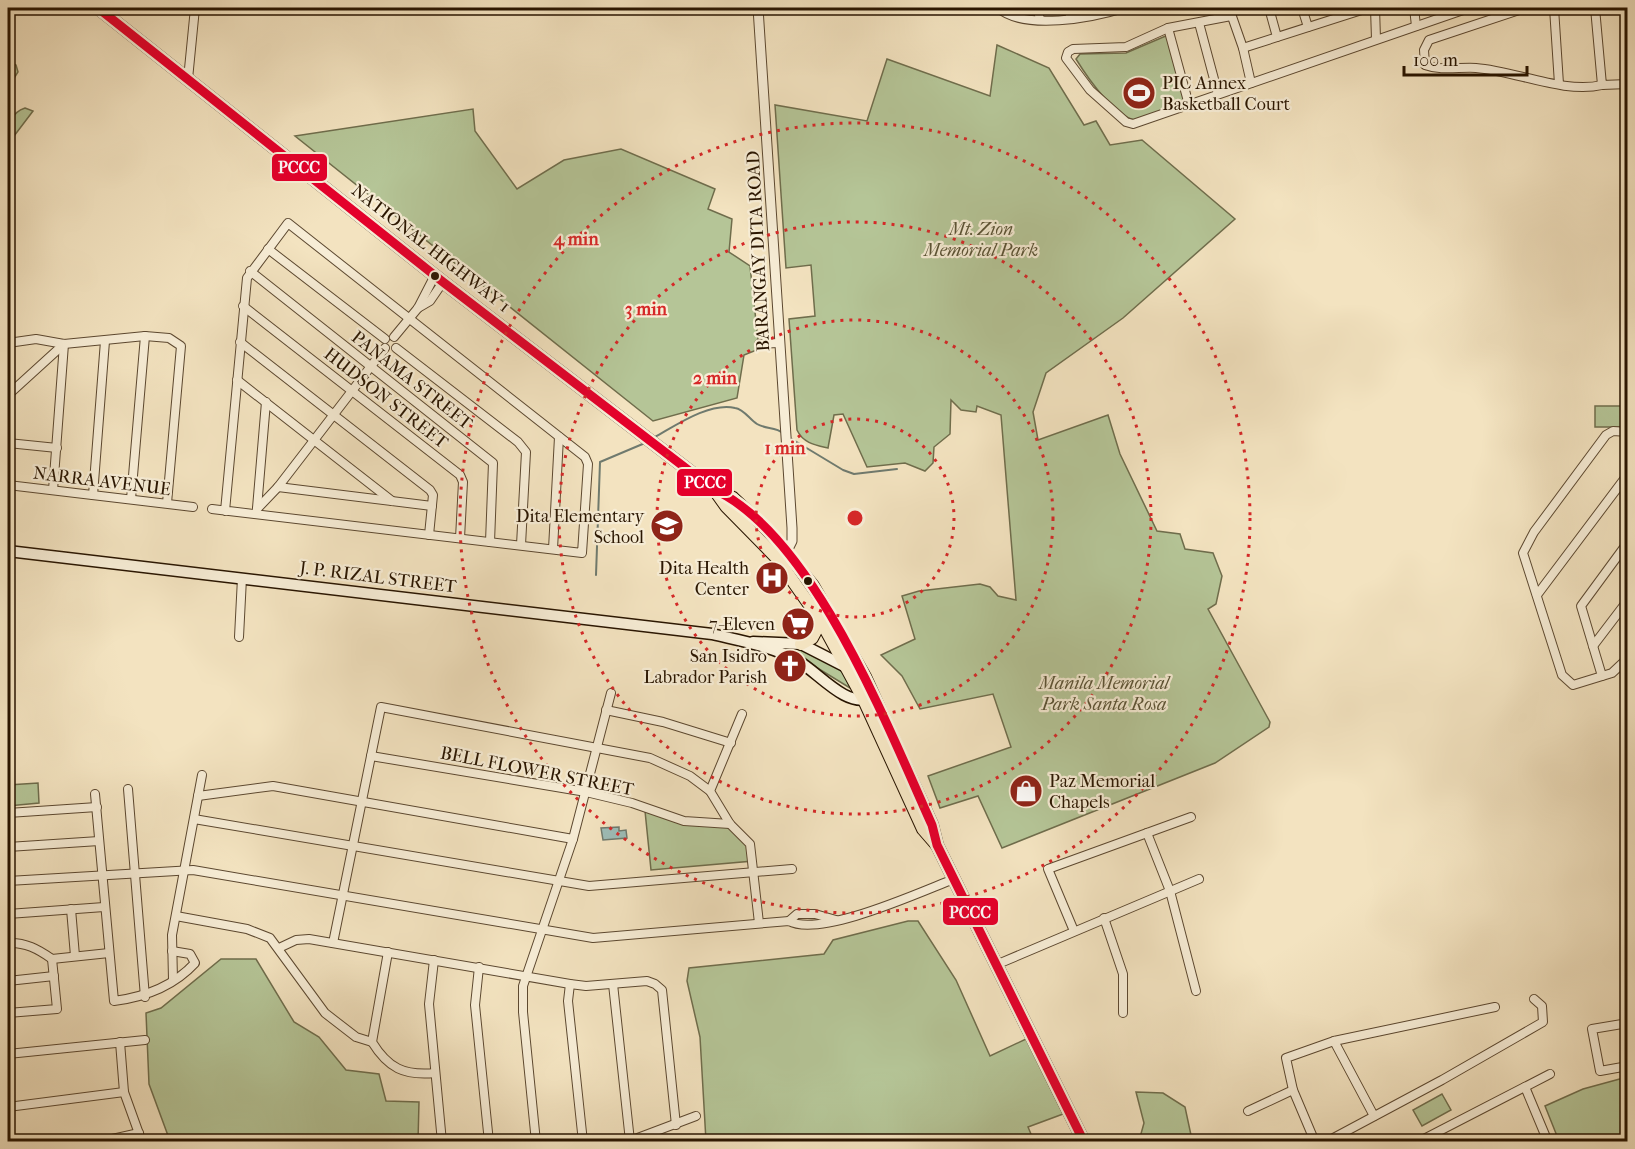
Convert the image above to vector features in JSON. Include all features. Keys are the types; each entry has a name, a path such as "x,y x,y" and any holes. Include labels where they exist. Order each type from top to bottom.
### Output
{"highway":[{"name":"NATIONAL HIGHWAY 1","path":"98,8 439,279 662,448 716,492 726,506 783,556 819,596 865,677 869,698 923,829 937,845 998,964 1084,1142"},
{"name":"NATIONAL HIGHWAY 1","path":"716,492 733,498 769,532 848,668 869,698"},
{"path":"801,644 812,638 821,621"}],"main road":[{"name":"J. P. RIZAL STREET","path":"8,551 712,634 744,642 798,661 849,697 869,698"},
{"name":"J. P. RIZAL STREET","path":"744,642 771,641 801,644 865,677"}],"street":[{"path":"188,79 195,8"},
{"name":"BARANGAY DITA ROAD","path":"758,8 792,528 783,556"},
{"path":"998,8 1008,16 1040,19 1071,19 1100,11 1124,8"},
{"path":"1037,8 1040,19"},
{"path":"1068,8 1071,19"},
{"path":"1269,8 1277,37"},
{"path":"1302,8 1308,27"},
{"path":"1243,48 1308,27 1342,12 1368,8"},
{"path":"1375,8 1376,39"},
{"path":"1414,8 1416,26"},
{"path":"1251,83 1243,48 1230,12 1199,23 1168,28 1126,46 1073,49 1068,52 1066,58 1090,90 1126,122 1141,123 1416,26 1448,11 1469,8"},
{"path":"1525,8 1429,40 1424,50 1425,65 1434,68 1476,68 1589,88 1628,84"},
{"path":"1554,8 1559,84"},
{"path":"1595,8 1602,85"},
{"path":"1199,23 1218,94"},
{"path":"1168,28 1189,105"},
{"path":"212,509 225,511 257,512 582,553 588,464 585,457 288,223 249,271 243,306 225,511"},
{"path":"268,249 398,344 396,348"},
{"name":"PANAMA STREET","path":"249,271 493,463 490,542"},
{"path":"257,512 334,415 385,348 390,338 409,320 439,279"},
{"name":"HUDSON STREET","path":"243,306 460,475 463,482 460,538"},
{"path":"131,499 145,336"},
{"path":"8,343 36,339 63,344 145,336 169,338 180,346 167,503"},
{"path":"93,495 105,341"},
{"path":"240,342 430,490 433,495 429,535"},
{"path":"759,344 779,343"},
{"path":"8,395 63,344"},
{"path":"53,490 63,344"},
{"path":"385,348 388,350 396,348"},
{"path":"396,348 518,442 526,452 521,545"},
{"path":"237,380 392,501"},
{"path":"257,512 266,402"},
{"path":"1628,432 1613,431 1606,435 1534,532 1523,553 1562,675 1573,685 1621,667 1628,658"},
{"path":"553,549 559,437"},
{"path":"8,442 57,448"},
{"path":"1537,595 1624,483 1628,474"},
{"name":"NARRA AVENUE","path":"8,485 193,507"},
{"path":"278,487 432,506"},
{"path":"769,532 784,537 789,535 792,528"},
{"path":"1602,676 1581,606 1628,542"},
{"path":"239,637 242,578"},
{"path":"1593,646 1628,600"},
{"path":"536,1142 523,1012 523,986 544,930 573,838 611,693"},
{"path":"333,943 381,707 650,758 690,776 710,791 730,824 750,844 759,924"},
{"path":"606,711 663,723 731,742"},
{"path":"710,791 742,714"},
{"name":"BELL FLOWER STREET","path":"371,756 586,792 632,803 684,821 730,824"},
{"path":"173,980 172,951 176,916 202,775"},
{"path":"198,796 273,786 573,838"},
{"path":"128,789 145,997"},
{"path":"95,794 114,1001 145,997 195,963 190,954 172,951"},
{"path":"8,813 97,807"},
{"path":"1074,931 1048,869 1191,817"},
{"path":"194,819 599,886 792,869"},
{"path":"1147,833 1170,891 1196,991"},
{"path":"8,847 99,841"},
{"path":"8,881 185,869 593,938 789,921 796,925 828,924 954,879"},
{"path":"998,964 1199,879"},
{"path":"8,914 104,907"},
{"path":"71,909 75,956"},
{"path":"176,916 262,934 279,948 325,1013 356,1037 372,1042 380,1054 400,1070 410,1074 435,1073"},
{"path":"1104,918 1122,975 1123,1013"},
{"path":"279,948 303,939 570,984 647,981 655,984 662,990 676,1125"},
{"path":"8,943 21,942 52,959 109,953"},
{"path":"372,1042 388,952"},
{"path":"8,1013 57,1009 52,959"},
{"path":"434,960 429,1004 442,1142"},
{"path":"479,968 475,1005 489,1142"},
{"path":"8,981 54,976"},
{"path":"570,984 568,1001 584,1142"},
{"path":"613,984 629,1141 696,1116"},
{"path":"1326,1142 1543,1022 1542,1005 1534,999"},
{"path":"1315,1142 1293,1090 1286,1059 1334,1041 1495,1007"},
{"path":"1628,1023 1592,1029 1600,1071 1628,1066"},
{"path":"8,1054 145,1040"},
{"path":"1334,1041 1374,1116"},
{"path":"120,1042 124,1092 142,1142"},
{"path":"1418,1142 1550,1074"},
{"path":"1525,1087 1548,1142"},
{"path":"1248,1112 1293,1090"},
{"path":"8,1107 124,1092"},
{"path":"99,1142 139,1133"}],"green space":[{"path":"1168,35 1190,104 1148,120 1133,120 1113,107 1095,87 1076,59 1080,54 1126,53"},
{"path":"997,45 1049,68 1084,125 1096,121 1110,145 1142,140 1235,219 1123,318 1046,373 1033,412 1038,440 1108,415 1120,454 1157,531 1180,534 1185,549 1213,553 1222,576 1216,604 1208,609 1270,722 1269,727 1215,763 1002,848 978,796 940,808 928,776 1011,747 993,694 920,709 902,676 881,655 915,639 902,596 919,591 980,584 990,587 998,596 1016,600 1001,415 977,406 976,412 961,410 951,400 950,434 934,447 933,463 925,471 905,463 867,467 843,414 834,415 828,448 810,443 797,430 789,319 815,316 811,265 786,268 775,105 867,121 887,59 990,96"},
{"path":"8,61 16,65 18,72 8,88"},
{"path":"25,108 33,111 8,144 10,122 15,114"},
{"path":"473,109 475,131 517,189 564,160 621,149 715,189 708,209 732,219 729,252 750,266 759,349 744,355 737,398 653,421 295,136"},
{"path":"1595,406 1627,406 1627,427 1595,427"},
{"path":"794,645 840,666 855,691 806,661 775,647"},
{"path":"38,783 39,803 8,806 8,785"},
{"path":"645,811 687,822 731,826 742,834 753,861 651,870"},
{"path":"908,921 918,921 956,980 990,1056 1026,1039 1063,1114 1028,1127 1034,1141 706,1141 700,1037 687,981 689,968 824,954 833,940"},
{"path":"221,959 256,959 294,1022 319,1037 346,1070 379,1074 386,1101 419,1102 418,1141 170,1141 149,1084 146,1013 161,1008"},
{"path":"1627,1077 1627,1141 1559,1141 1545,1106 1583,1089"},
{"path":"1136,1092 1163,1093 1185,1107 1191,1135 1178,1141 1139,1141 1144,1123"},
{"path":"1442,1094 1451,1110 1422,1126 1413,1110"}],"water":[{"path":"619,827 619,831 626,830 627,838 603,840 601,828"}],"waterway":[{"path":"655,437 693,416 714,408 725,407 738,409 757,424 783,433"},
{"path":"790,438 843,470 854,474 897,469"},
{"path":"596,575 600,462 645,443"}],"transit line":[{"name":"PCCC","path":"98,8 443,282 713,489 749,512 783,547 815,590 870,688 932,825 937,845 1084,1142"}],"place":[{"name":"PIC Annex Basketball Court","path":"1139,93"},
{"name":"Dita Elementary School","path":"667,526"},
{"name":"Dita Health Center","path":"772,578"},
{"name":"7-Eleven","path":"798,624"},
{"name":"San Isidro Labrador Parish","path":"790,666"},
{"name":"Paz Memorial Chapels","path":"1026,791"}],"park label":[{"name":"Mt. Zion Memorial Park","path":"981,239"},
{"name":"Manila Memorial Park Santa Rosa","path":"1104,693"}]}
